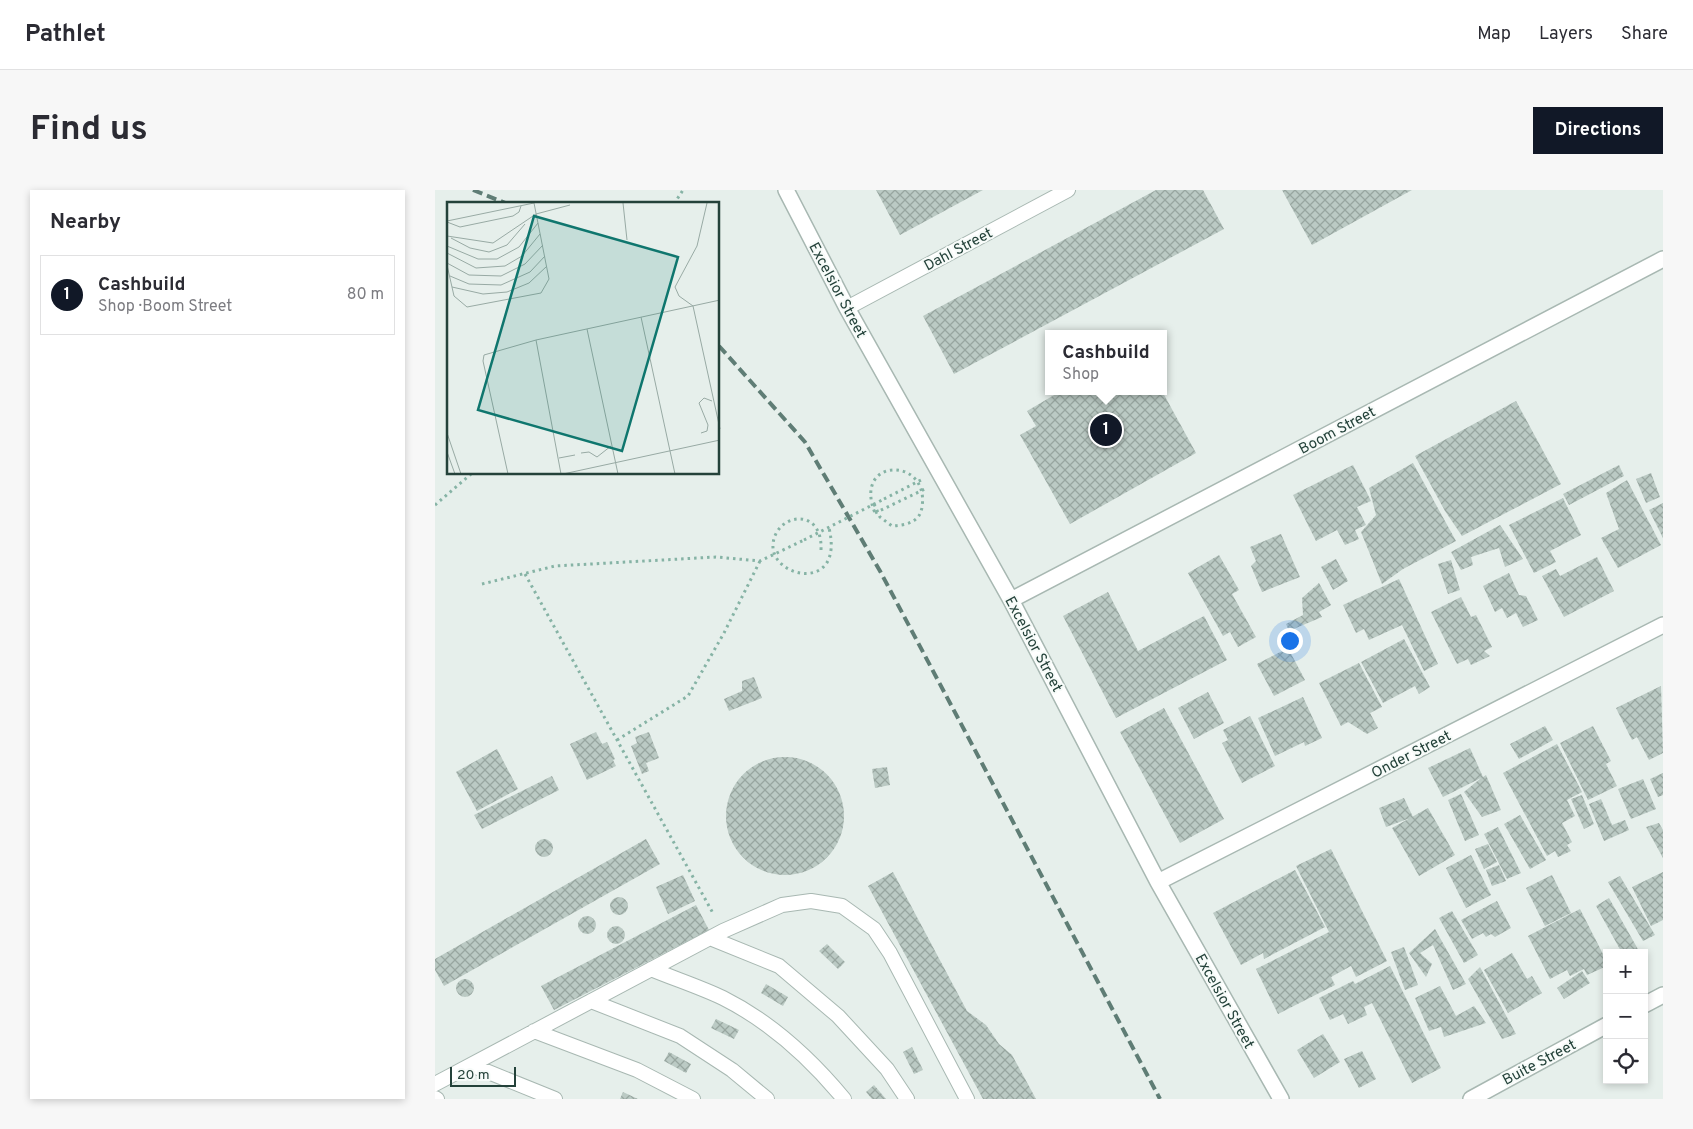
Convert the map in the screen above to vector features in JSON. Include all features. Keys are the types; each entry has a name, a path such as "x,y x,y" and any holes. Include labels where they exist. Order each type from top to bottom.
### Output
{"street":[{"name":"Excelsior Street","path":"786,190 847,308 1011,600 1159,882 1281,1099"},
{"name":"Boom Street","path":"1011,600 1660,264"},
{"name":"Onder Street","path":"1159,882 1663,626"},
{"path":"1648,1003 1663,995"},
{"name":"Buite Street","path":"1471,1099 1603,1027"}],"lane":[{"name":"Dahl Street","path":"847,308 1068,190"},
{"path":"435,1084 717,934 782,905 811,901 842,906 874,930 890,952 967,1099"},
{"path":"717,934 779,966 838,1016 887,1069 907,1099"},
{"path":"651,969 723,998 775,1030 815,1064 844,1099"},
{"path":"591,1001 680,1036 732,1070 767,1099"},
{"path":"534,1031 637,1070 693,1099"},
{"path":"471,1065 555,1099"}],"path":[{"path":"675,202 683,190"},
{"path":"874,504 880,517 892,526 905,525 916,520 922,511 924,496 921,487 911,474 900,469 886,470 875,479 870,488 869,500 875,513 944,481"},
{"path":"435,505 470,475"},
{"path":"482,584 555,566 706,558 760,561 829,528 920,480"},
{"path":"821,550 822,541 817,528 811,521 799,518 785,523 777,532 773,544 776,558 784,567 797,574 812,572 825,567 832,556 833,544 829,528"},
{"path":"617,740 688,696 724,633 760,561"},
{"path":"525,574 617,740 717,934"}],"building":[{"path":"876,190 983,190 900,235"},
{"path":"1156,190 1203,190 1224,229 954,374 923,316"},
{"path":"1282,190 1412,190 1312,245"},
{"path":"1054,395 1164,395 1196,453 1070,524 1020,435 1036,426 1027,411"},
{"path":"1516,401 1561,484 1462,536 1445,511 1415,456"},
{"path":"1413,463 1456,541 1403,569 1382,584 1361,532 1376,515 1369,488"},
{"path":"1353,465 1371,501 1357,507 1366,525 1355,530 1359,539 1345,545 1337,530 1316,541 1293,495"},
{"path":"1619,465 1624,476 1569,505 1563,494"},
{"path":"1651,473 1660,497 1646,503 1636,479"},
{"path":"1627,480 1661,545 1618,568 1601,538 1619,529 1606,493"},
{"path":"1563,498 1581,535 1550,551 1556,562 1534,573 1509,525"},
{"path":"1663,503 1663,538 1649,510"},
{"path":"1500,525 1523,559 1505,567 1499,548 1471,557 1473,565 1461,570 1451,552"},
{"path":"1281,534 1300,577 1262,592 1251,566 1256,561 1250,547"},
{"path":"1219,555 1239,590 1232,594 1256,637 1238,647 1230,632 1223,636 1188,573"},
{"path":"1597,557 1614,591 1564,617 1542,576 1556,569 1560,576"},
{"path":"1336,559 1348,581 1333,590 1321,567"},
{"path":"1451,560 1460,590 1448,594 1438,564"},
{"path":"1509,573 1519,595 1526,596 1538,620 1523,627 1516,613 1507,618 1502,608 1495,612 1483,586"},
{"path":"1399,579 1438,664 1424,671 1402,625 1369,640 1364,629 1356,633 1343,605"},
{"path":"1319,583 1331,605 1319,612 1322,617 1289,631 1286,624 1303,615 1302,598"},
{"path":"1108,592 1138,651 1204,616 1227,660 1116,718 1063,616"},
{"path":"1461,597 1471,617 1476,615 1492,647 1484,651 1490,656 1471,665 1468,659 1457,664 1431,612"},
{"path":"1404,639 1430,687 1419,694 1415,686 1383,703 1361,662"},
{"path":"1288,648 1305,680 1274,696 1257,664"},
{"path":"1359,663 1382,707 1370,713 1378,728 1367,734 1348,722 1341,726 1319,683"},
{"path":"754,677 762,698 729,711 724,699 742,691 742,681"},
{"path":"1661,686 1663,753 1649,760 1637,737 1632,740 1616,708"},
{"path":"1208,692 1224,723 1194,739 1178,708"},
{"path":"1303,697 1322,738 1305,746 1304,742 1275,756 1258,718"},
{"path":"1164,708 1224,819 1180,843 1120,732"},
{"path":"1250,716 1275,766 1242,783 1222,743 1228,740 1223,730"},
{"path":"1545,726 1553,740 1519,759 1510,744"},
{"path":"1593,726 1611,761 1606,764 1617,786 1588,800 1560,743"},
{"path":"596,732 602,744 607,742 615,759 613,760 616,766 587,780 570,744"},
{"path":"649,732 659,758 646,763 649,771 642,774 631,746 637,743 635,737"},
{"path":"1557,744 1582,792 1567,800 1575,816 1562,823 1572,842 1567,845 1571,851 1558,857 1555,851 1547,856 1503,773"},
{"path":"1470,748 1483,777 1486,775 1501,810 1482,817 1464,792 1481,778 1443,797 1428,768"},
{"path":"497,749 518,789 477,811 456,772"},
{"path":"785,757 808,761 827,774 840,793 844,816 840,839 827,858 808,871 785,875 762,871 743,858 730,839 726,816 730,793 743,774 762,761"},
{"path":"887,767 890,785 875,788 872,769"},
{"path":"1663,773 1663,795 1658,797 1650,779"},
{"path":"552,776 559,790 482,829 474,815"},
{"path":"1643,779 1656,809 1631,819 1618,789"},
{"path":"1461,794 1479,835 1465,841 1448,800"},
{"path":"1582,795 1594,824 1584,829 1571,799"},
{"path":"1404,798 1413,817 1386,827 1379,808"},
{"path":"1601,799 1612,825 1625,820 1629,830 1604,841 1589,804"},
{"path":"1428,808 1455,855 1419,876 1392,828"},
{"path":"1520,815 1546,860 1530,869 1504,824"},
{"path":"1659,823 1663,830 1663,858 1646,827"},
{"path":"1498,827 1521,873 1507,879 1484,834"},
{"path":"544,839 550,842 553,848 550,854 544,857 538,854 535,848 538,842"},
{"path":"646,839 660,864 444,986 435,970 435,959"},
{"path":"1488,844 1497,862 1484,869 1475,849"},
{"path":"1331,849 1387,961 1356,977 1351,966 1331,977 1335,985 1278,1014 1256,969 1329,932 1296,866"},
{"path":"1471,855 1491,895 1466,908 1446,868"},
{"path":"1499,865 1506,881 1492,886 1486,870"},
{"path":"1295,870 1325,927 1264,959 1263,953 1241,965 1213,913"},
{"path":"893,872 967,1011 986,1025 999,1044 1012,1055 1036,1099 983,1099 868,886"},
{"path":"1663,872 1663,920 1651,926 1632,887"},
{"path":"683,875 695,901 668,914 656,887"},
{"path":"1552,875 1571,913 1545,926 1526,888"},
{"path":"1620,876 1655,935 1643,941 1608,882"},
{"path":"619,897 625,900 628,906 625,912 619,915 613,912 610,906 613,900"},
{"path":"1609,898 1638,949 1620,949 1596,906"},
{"path":"1497,901 1511,928 1495,937 1491,934 1486,937 1483,933 1472,939 1461,920"},
{"path":"696,905 709,930 554,1010 541,986"},
{"path":"1580,909 1603,954 1603,968 1587,975 1584,969 1570,976 1567,970 1550,979 1528,936"},
{"path":"1452,911 1478,955 1464,963 1439,918"},
{"path":"587,916 593,919 596,925 593,931 587,934 581,931 578,925 581,919"},
{"path":"616,926 622,929 625,935 622,941 616,944 610,941 607,935 610,929"},
{"path":"1435,929 1466,984 1453,990 1433,945 1420,953 1432,964 1426,977 1409,953"},
{"path":"827,944 845,962 838,969 819,951"},
{"path":"1404,947 1418,985 1405,990 1391,952"},
{"path":"1512,953 1527,979 1532,976 1542,993 1508,1013 1484,970"},
{"path":"1390,966 1441,1068 1412,1083 1372,1003 1364,1007 1367,1015 1348,1024 1343,1014 1330,1020 1319,998 1353,981 1355,984"},
{"path":"1480,967 1516,1034 1502,1039 1468,979"},
{"path":"1582,971 1590,983 1564,999 1557,988"},
{"path":"465,979 471,982 474,988 471,994 465,997 459,994 456,988 459,982"},
{"path":"766,984 788,997 783,1006 761,993"},
{"path":"1440,986 1456,1016 1474,1006 1486,1023 1444,1037 1441,1027 1429,1031 1415,998"},
{"path":"716,1019 739,1030 734,1039 711,1028"},
{"path":"1323,1034 1340,1062 1314,1078 1297,1050"},
{"path":"912,1047 923,1070 914,1074 903,1052"},
{"path":"1362,1051 1376,1079 1359,1088 1344,1059"},
{"path":"669,1052 691,1064 686,1073 664,1061"},
{"path":"874,1085 886,1099 872,1099 866,1092"},
{"path":"623,1092 638,1099 620,1099"}],"railway":[{"path":"473,190 503,202"},
{"path":"720,347 805,442 880,571 1160,1099"}],"place":[{"name":"Cashbuild","path":"1106,430"}]}
